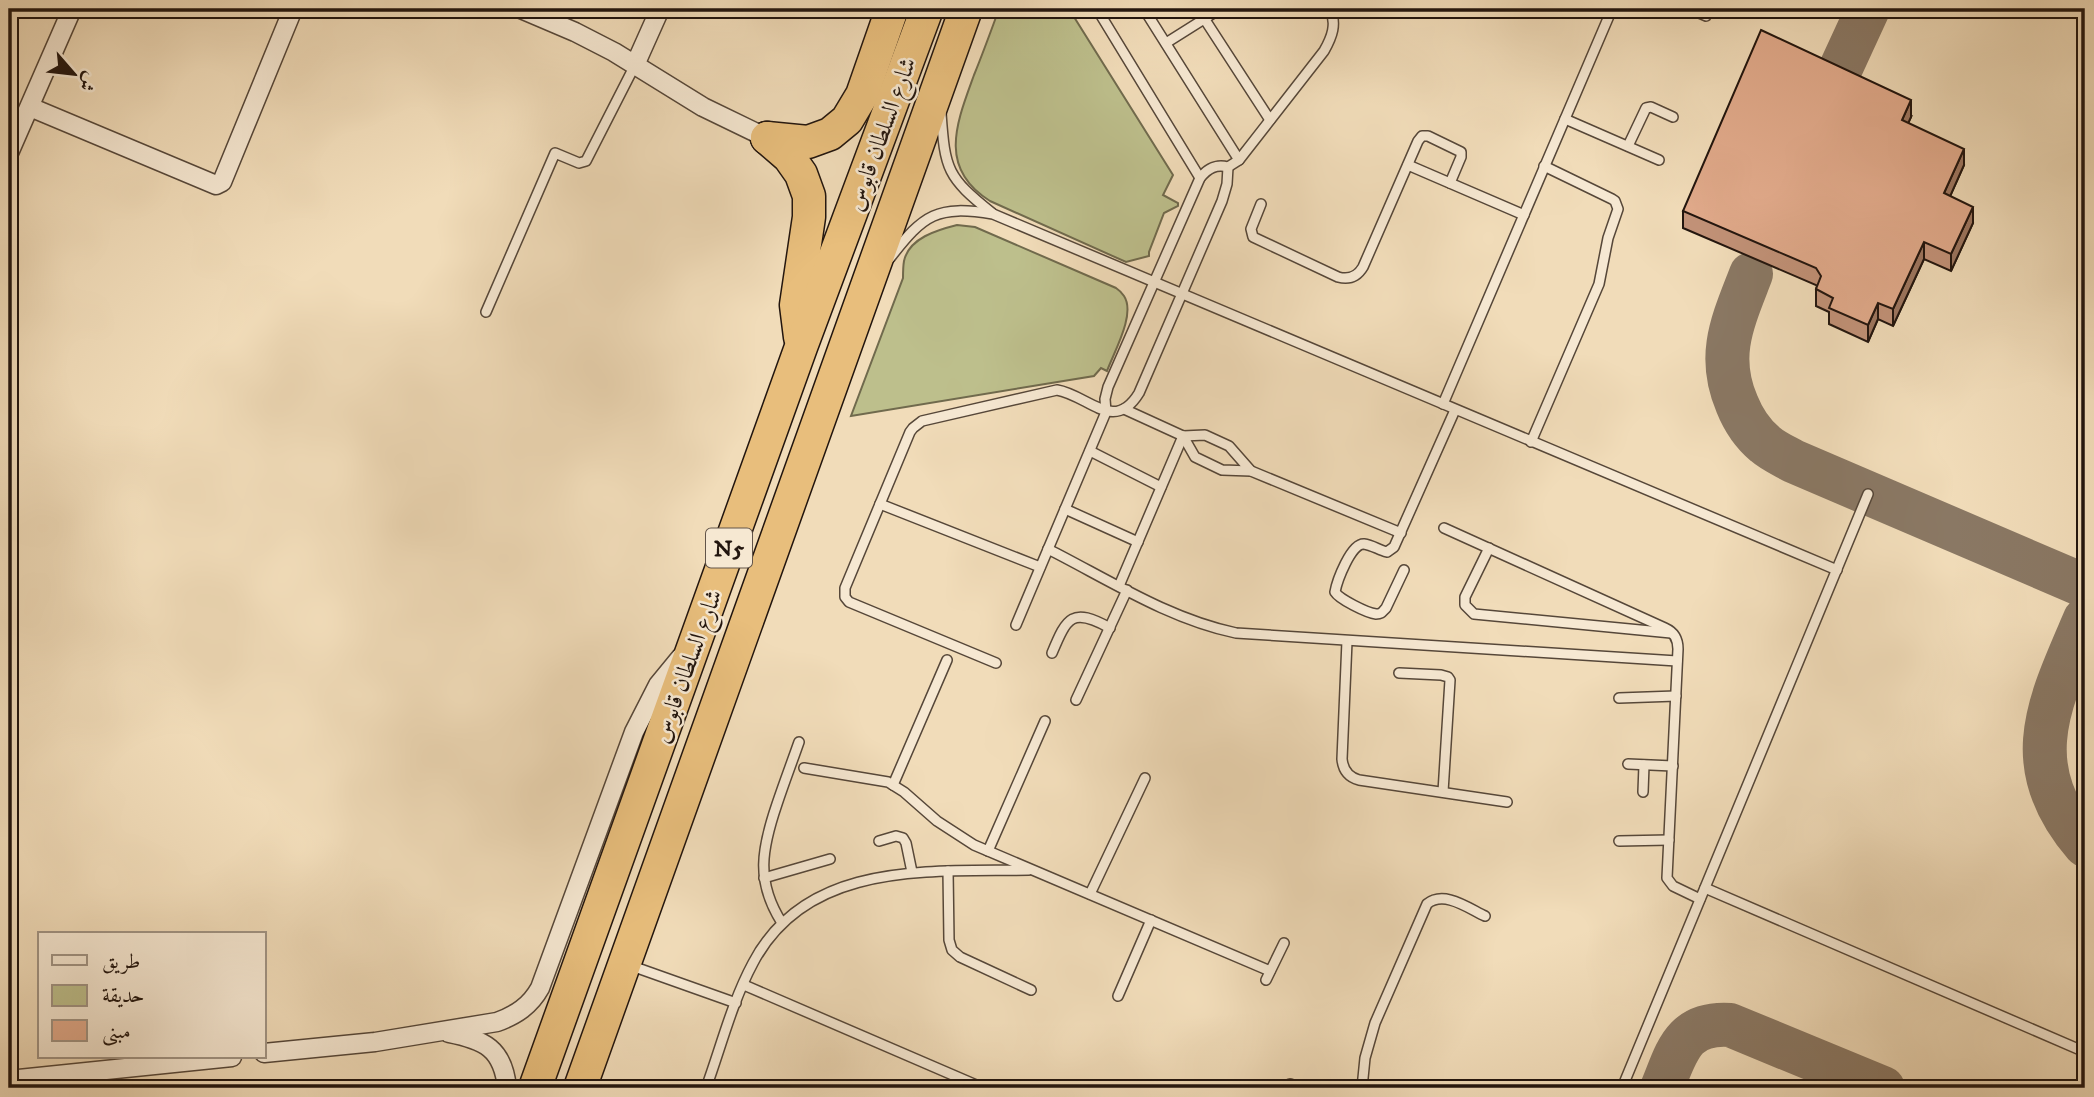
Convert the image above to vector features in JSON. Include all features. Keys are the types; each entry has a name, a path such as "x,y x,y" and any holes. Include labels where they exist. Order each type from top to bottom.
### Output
{"highway":[{"path":"768,138 808,142 830,134 847,120 862,95 892,9"},
{"name":"شارع السلطان قابوس","path":"535,1088 801,347 927,9"},
{"name":"شارع السلطان قابوس","path":"580,1088 966,9"},
{"path":"768,138 789,157 801,174 809,196 809,217 796,305 801,347"}],"street":[{"path":"9,153 72,9"},
{"path":"30,107 216,185 222,182 293,9"},
{"path":"521,9 575,32 704,107 768,138"},
{"path":"635,65 660,9"},
{"path":"266,1054 375,1042 497,1022 521,1011 536,995 634,732 658,685 697,639"},
{"path":"442,1031 476,1039 490,1048 502,1066 507,1088"},
{"path":"9,1080 222,1058"}],"lane":[{"path":"1097,9 1200,178"},
{"path":"1144,9 1239,160"},
{"path":"1198,9 1270,120"},
{"path":"1166,43 1220,9"},
{"path":"1228,167 1239,160 1328,43 1334,26 1330,9"},
{"path":"1443,404 1612,9"},
{"path":"1690,9 1706,16"},
{"path":"486,312 555,153 579,163 586,161 635,65"},
{"path":"940,83 944,151 950,171 963,189 993,214"},
{"path":"1628,146 1646,108 1654,108 1673,117"},
{"path":"1565,119 1659,160"},
{"path":"1261,204 1251,229 1254,237 1338,277 1351,278 1363,267 1422,136 1428,136 1461,152 1450,183"},
{"path":"1016,625 1106,412 1105,394 1200,178 1210,168 1222,165 1228,167"},
{"path":"1408,165 1524,215"},
{"path":"1531,442 1600,284 1608,238 1618,209 1612,199 1544,166"},
{"path":"996,663 846,600 845,588 910,432 922,421 1057,390 1067,392 1106,412 1124,409 1131,404 1139,393 1225,192 1228,167"},
{"path":"866,290 906,236 925,220 954,210 993,214 1837,570"},
{"path":"1124,409 1183,436 1205,435 1229,446 1251,471"},
{"path":"1404,570 1381,613 1375,613 1336,595 1336,586 1353,548 1363,544 1387,552 1394,547 1455,410"},
{"path":"1183,436 1192,454 1199,460 1226,471 1251,471 1401,533"},
{"path":"1076,700 1110,628 1138,542 1183,436"},
{"path":"1090,451 1161,487"},
{"path":"1622,1088 1868,494"},
{"path":"880,504 1040,567"},
{"path":"1065,509 1138,542"},
{"path":"1444,528 1673,633 1678,643 1678,661 1668,880 1673,886 1700,898"},
{"path":"1489,548 1465,597 1465,606 1474,614 1673,633"},
{"path":"1048,549 1179,616 1222,630 1251,635 1678,661"},
{"path":"1052,653 1062,628 1076,617 1089,617 1110,628"},
{"path":"1347,641 1342,759 1348,775 1359,780 1507,802"},
{"path":"893,785 947,660"},
{"path":"1399,673 1445,676 1450,680 1443,792"},
{"path":"1619,698 1676,696"},
{"path":"988,851 1045,721"},
{"path":"782,923 770,902 764,878 763,854 799,742"},
{"path":"1628,764 1673,766"},
{"path":"1643,792 1644,765"},
{"path":"804,768 879,779 893,785 946,828 988,851 1151,920 1268,976 1284,943"},
{"path":"1090,894 1145,778"},
{"path":"879,841 896,836 903,838 912,872"},
{"path":"1619,841 1669,840"},
{"path":"764,878 830,859"},
{"path":"706,1088 736,1003 759,952 797,909 833,891 871,878 912,872 1032,870"},
{"path":"948,872 948,940 952,950 960,957 1031,990"},
{"path":"1705,888 2085,1052"},
{"path":"1362,1088 1365,1058 1375,1023 1427,904 1436,898 1447,899 1485,916"},
{"path":"1118,996 1151,920"},
{"path":"625,964 736,1003"},
{"path":"744,985 983,1088"},
{"path":"1281,1088 1290,1084 1301,1088"}],"green space":[{"path":"999,9 1069,9 1173,175 1163,195 1178,203 1178,206 1164,213 1149,256 1126,262 990,201 973,188 963,174 957,159 958,127"},
{"path":"957,225 975,227 1116,288 1127,304 1126,323 1107,371 1101,368 1094,376 851,416 903,278 907,253 925,236"}],"building":[{"path":"1761,30 1911,100 1902,120 1964,149 1944,193 1973,207 1951,254 1924,242 1893,309 1878,303 1868,325 1829,308 1833,298 1816,289 1821,276 1816,268 1683,211"}],"taxiway":[{"path":"1839,72 1868,9"},
{"path":"1751,274 1733,323 1727,354 1731,386 1739,410 1761,440 1793,461 2085,586"},
{"path":"2085,619 2051,706 2045,760 2051,788 2064,816 2085,845"},
{"path":"1662,1088 1677,1051 1684,1042 1691,1034 1714,1025 1730,1025 1883,1088"}]}
